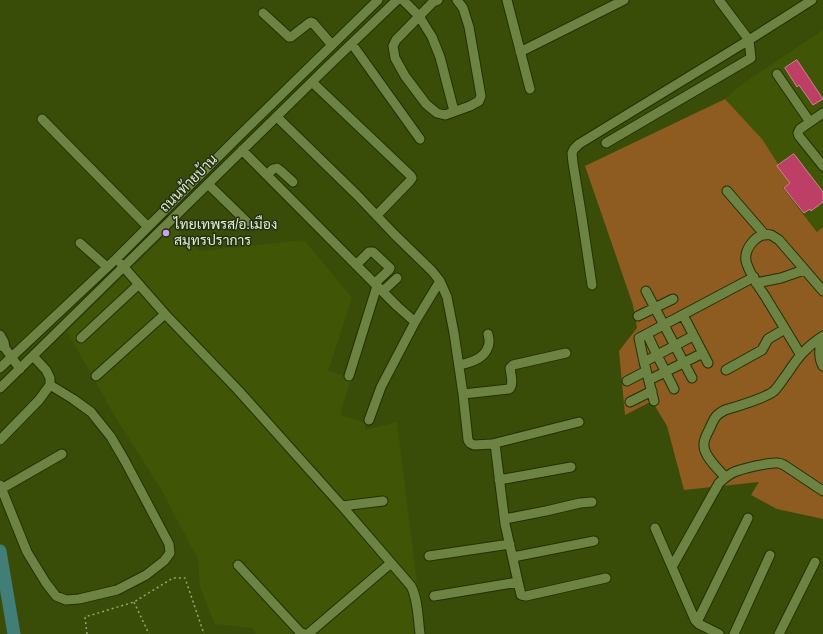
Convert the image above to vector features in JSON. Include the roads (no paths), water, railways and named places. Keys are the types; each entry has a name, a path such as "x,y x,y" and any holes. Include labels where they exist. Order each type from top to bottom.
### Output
{"street":[{"name":"ถนนท้ายบ้าน","path":"0,368 116,258 378,0"},
{"name":"ถนนท้ายบ้าน","path":"0,388 397,0"},
{"path":"403,0 419,16 432,37 440,57 454,111"},
{"path":"438,0 433,2 419,16 396,40 393,46 395,58 405,76 426,104 437,113 445,115 470,106 479,101 481,96 469,27 463,8 457,0"},
{"path":"507,0 530,89"},
{"path":"520,52 624,0"},
{"path":"606,143 751,58 749,40 719,0"},
{"path":"592,285 572,163 572,152 574,149 579,144 812,0"},
{"path":"263,13 289,37 292,37 311,22 332,45"},
{"path":"352,44 420,139"},
{"path":"777,74 810,122"},
{"path":"312,82 412,178 377,215"},
{"path":"823,113 800,129 798,133 823,166"},
{"path":"277,117 357,194 440,281 446,297 454,333 468,440 470,443 474,445 495,444 579,422"},
{"path":"42,119 148,226"},
{"path":"242,150 378,287 415,322"},
{"path":"267,175 277,168 293,182"},
{"path":"208,184 251,226"},
{"path":"727,191 765,235"},
{"path":"800,354 749,269 746,259 751,244 756,238 765,235 771,235 779,240 823,291"},
{"path":"80,243 106,267"},
{"path":"349,376 378,287 390,268 373,252 369,252 356,264"},
{"path":"116,258 165,314 238,390 342,506 411,586 414,592 420,634"},
{"path":"654,401 639,338 682,315 755,280 781,278 804,270"},
{"path":"378,287 397,278"},
{"path":"369,420 381,387 415,322 440,281"},
{"path":"81,338 139,284"},
{"path":"646,291 692,378"},
{"path":"638,316 673,300"},
{"path":"96,376 165,314"},
{"path":"682,315 708,363"},
{"path":"726,370 762,350 768,339 785,329"},
{"path":"459,365 473,362 486,352 489,346 488,334"},
{"path":"647,334 674,389"},
{"path":"0,335 4,342 3,346 20,369"},
{"path":"626,381 657,355 693,336"},
{"path":"725,477 707,456 703,447 714,417 719,412 765,396 773,391 780,384 800,354 813,342 822,337"},
{"path":"822,337 820,362 823,366"},
{"path":"463,394 509,389 512,384 510,368 513,364 566,353"},
{"path":"649,380 703,353"},
{"path":"0,440 39,400 50,385 50,378 46,370 33,356"},
{"path":"50,385 92,412 111,437 169,544 170,553 164,561 146,575 117,590 80,599 66,600 56,596 27,552 1,487 62,454"},
{"path":"630,402 652,391"},
{"path":"495,444 504,519 521,595 526,596 606,578"},
{"path":"672,567 719,483 732,473 777,463 784,465 823,491"},
{"path":"500,480 571,467"},
{"path":"342,506 383,501"},
{"path":"504,519 580,503 592,502"},
{"path":"697,622 748,518"},
{"path":"655,528 697,622 719,634"},
{"path":"513,557 594,541"},
{"path":"429,556 510,544"},
{"path":"734,634 770,556"},
{"path":"779,634 815,562"},
{"path":"238,565 300,632 308,634 391,563"},
{"path":"434,596 518,582"}],"waterway":[{"path":"0,551 14,634"}],"place":[{"name":"ไทยเทพรส/อ.เมือง สมุทรปราการ","path":"166,233"}]}
